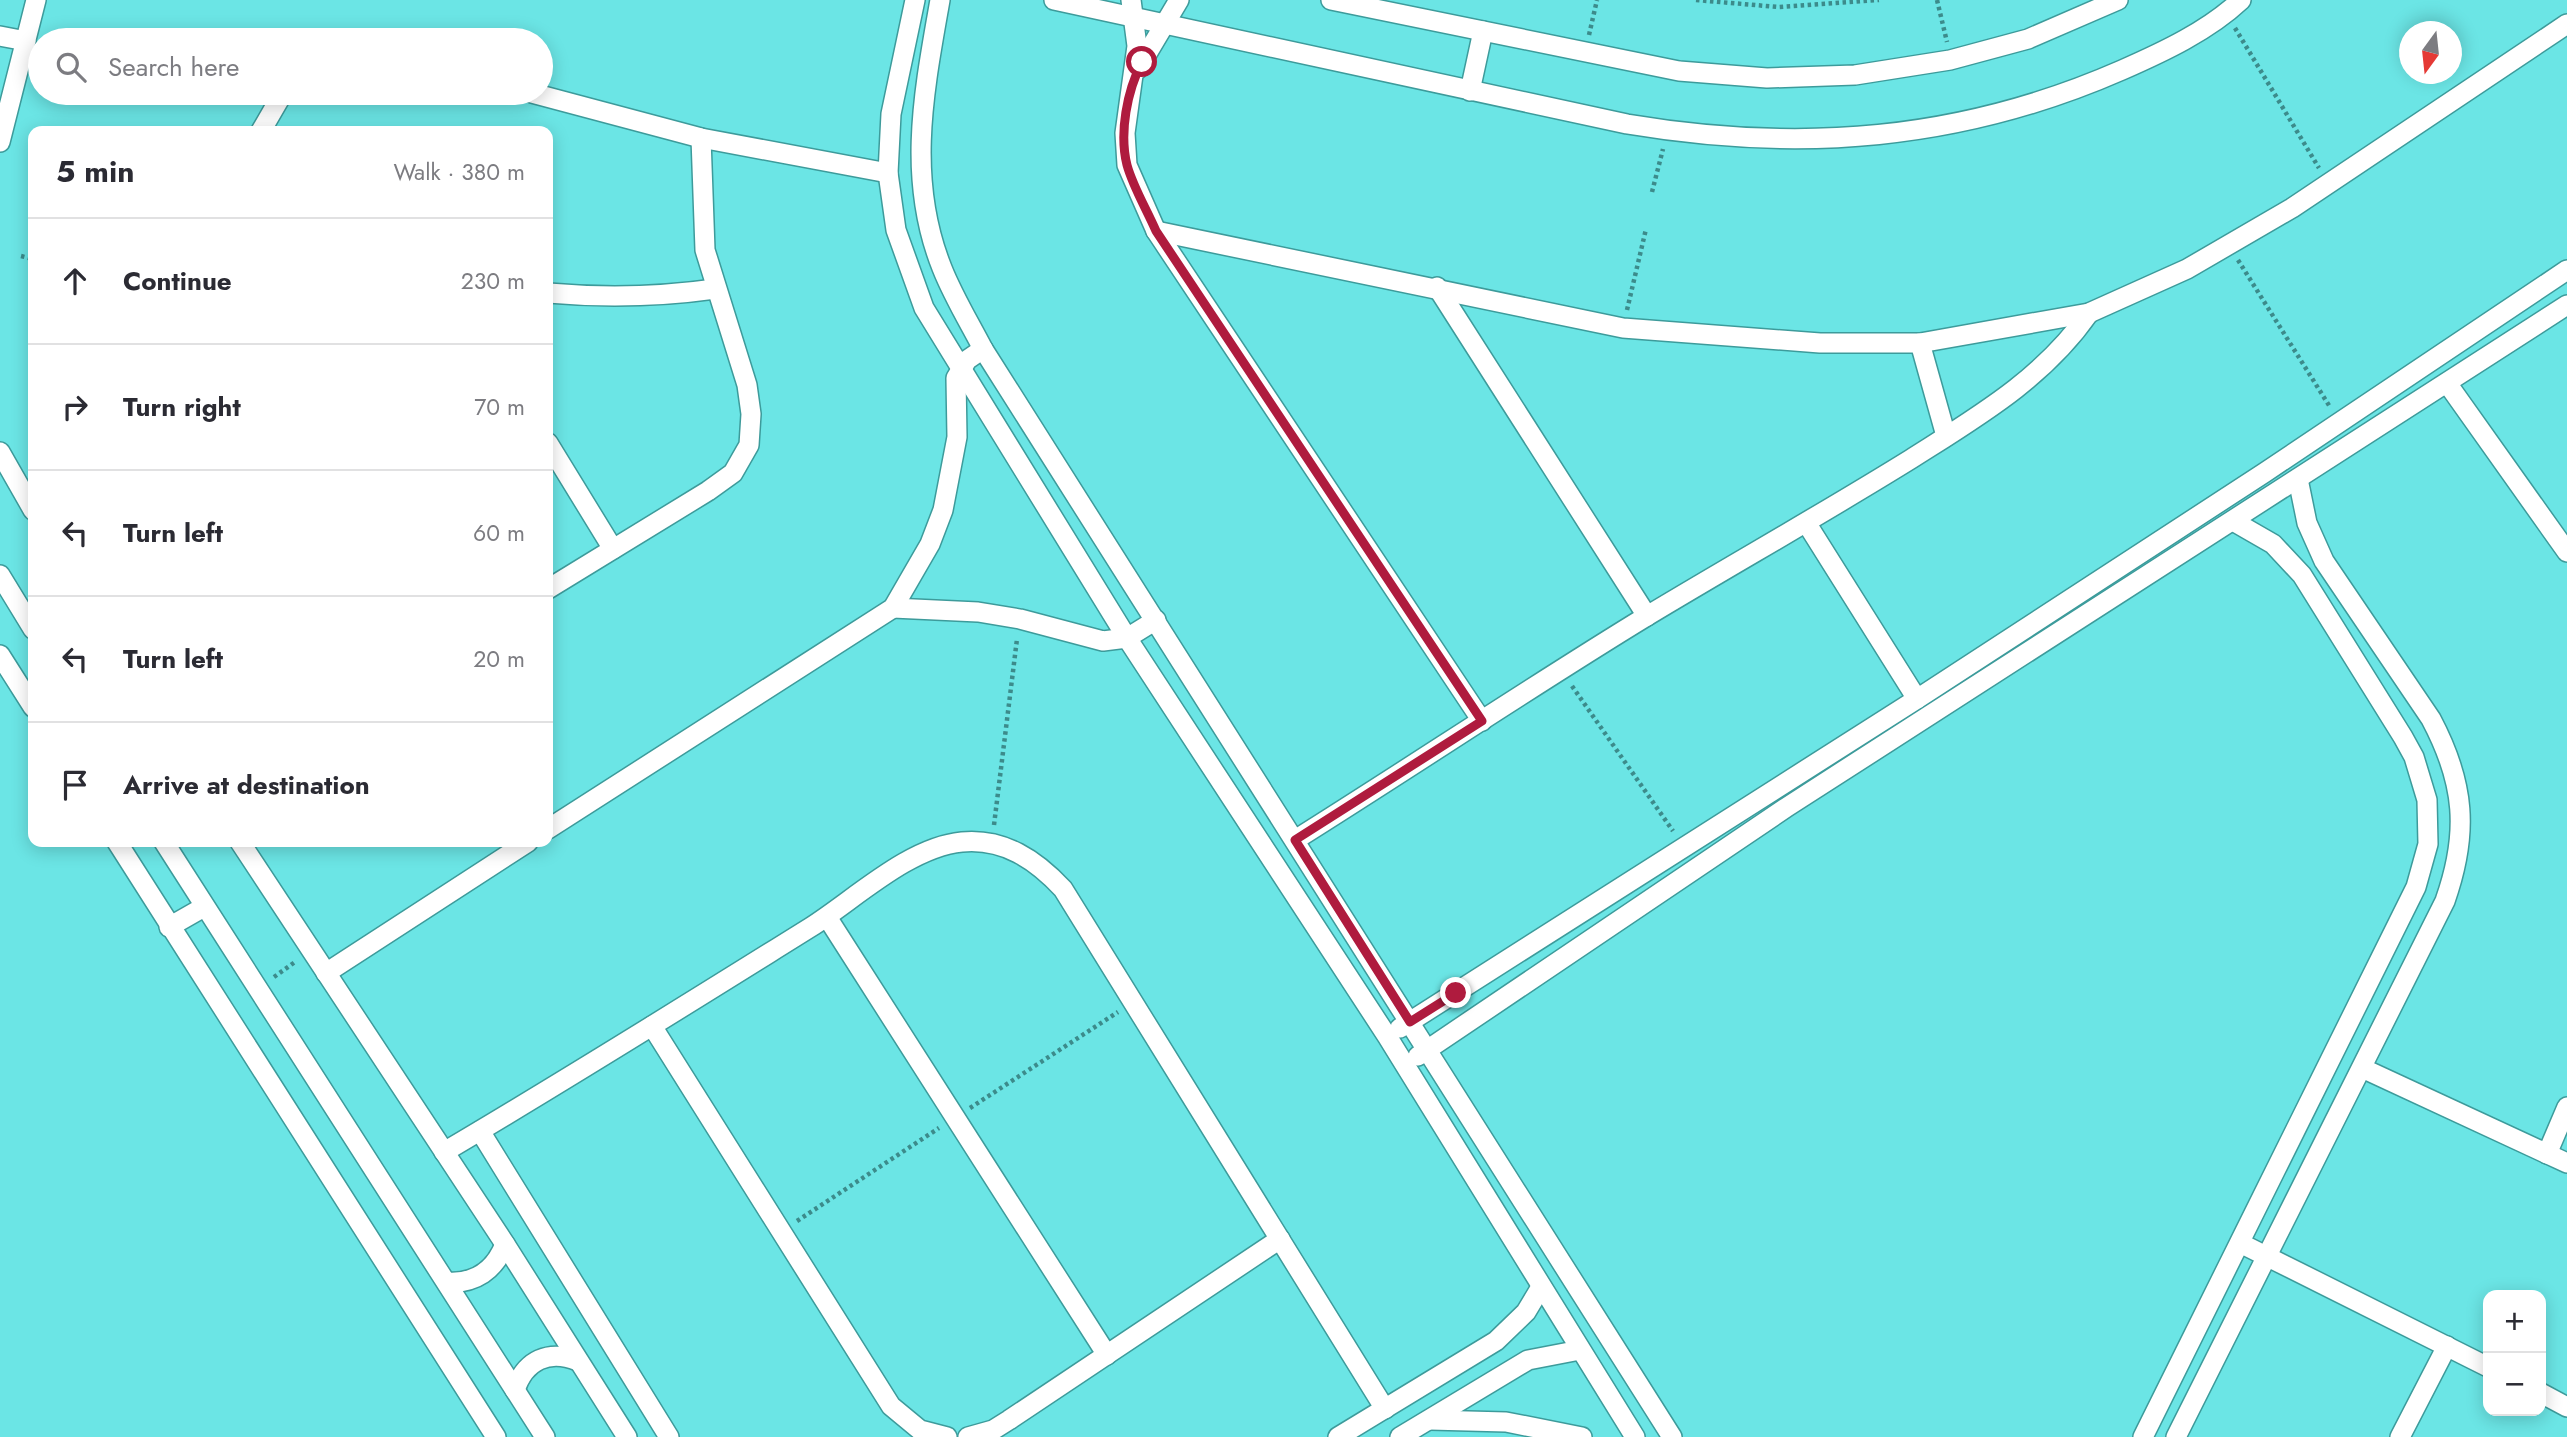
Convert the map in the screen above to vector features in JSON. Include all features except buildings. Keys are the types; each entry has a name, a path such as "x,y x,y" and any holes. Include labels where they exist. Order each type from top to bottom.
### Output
{"street":[{"path":"29,28 36,0"},
{"path":"915,0 891,114 888,173 896,230 912,283 937,332 1127,638 1387,1036 1635,1437"},
{"path":"940,0 920,116 920,179 932,239 942,268 983,349 1672,1437"},
{"path":"1054,0 1133,8 1165,23 1471,91 1668,131 1763,140 1811,141 1894,134 1954,125 2049,99 2095,82 2151,56 2233,7"},
{"path":"1135,76 1179,0"},
{"path":"1331,0 1483,31 1587,44 1679,71 1767,79 1856,75 1950,60 2028,39 2118,0"},
{"path":"1133,8 1135,76 1125,133 1127,164 1156,231 1482,721"},
{"path":"1156,231 1437,287 1623,328 1820,343 1920,343 2089,313 2187,269 2328,183 2567,24"},
{"path":"1471,91 1483,31"},
{"path":"0,142 28,33"},
{"path":"0,36 26,41"},
{"path":"553,99 701,138 888,173"},
{"path":"264,126 276,105"},
{"path":"553,586 614,550 733,472 749,445 751,414 747,385 705,250 701,138"},
{"path":"1387,1036 1917,699 2567,270"},
{"path":"1437,287 1647,616"},
{"path":"553,293 601,298 659,297 715,289"},
{"path":"1405,1065 1775,814 2567,305"},
{"path":"1295,840 1647,616 1807,524 1946,436 2024,384 2070,341 2089,313"},
{"path":"1920,343 1946,436"},
{"path":"553,820 893,608 919,566 943,510 957,437 955,389 961,368 983,349"},
{"path":"2447,383 2564,543"},
{"path":"553,451 614,550"},
{"path":"0,452 28,501"},
{"path":"2176,1437 2445,901 2459,851 2461,809 2456,777 2446,747 2431,719 2335,578 2314,542 2298,479"},
{"path":"2143,1437 2416,887 2428,844 2427,800 2414,757 2313,592 2288,558 2273,544 2233,521"},
{"path":"1807,524 1917,699"},
{"path":"0,575 28,621"},
{"path":"2313,592 2335,578"},
{"path":"893,608 967,611 1020,619 1091,639 1127,638 1156,620"},
{"path":"0,654 28,699"},
{"path":"444,1152 652,1026 827,916 909,860 934,847 962,842 991,843 1019,852 1044,867 1063,889 1385,1409"},
{"path":"120,847 496,1437"},
{"path":"167,847 256,990 545,1437"},
{"path":"243,847 505,1244 627,1437"},
{"path":"326,973 520,847"},
{"path":"169,927 204,906"},
{"path":"827,916 1107,1355"},
{"path":"652,1026 891,1406 920,1430 947,1437"},
{"path":"2362,1068 2567,1163"},
{"path":"2547,1154 2567,1107"},
{"path":"480,1131 669,1437"},
{"path":"968,1437 993,1430 1280,1239"},
{"path":"2240,1242 2483,1364"},
{"path":"447,1282 469,1281 488,1271 505,1244"},
{"path":"1338,1437 1430,1382 1512,1328 1541,1287"},
{"path":"2400,1437 2447,1346"},
{"path":"1400,1437 1528,1360 1580,1350"},
{"path":"515,1390 520,1377 539,1359 552,1355 578,1361"},
{"path":"1430,1382 1448,1408"},
{"path":"2546,1396 2567,1406"},
{"path":"1429,1420 1506,1422 1582,1437"}],"path":[{"path":"1587,44 1597,0"},
{"path":"1696,0 1778,7 1879,0"},
{"path":"1937,0 1950,60"},
{"path":"2233,7 2328,183"},
{"path":"1576,33 1587,44"},
{"path":"1934,43 1958,37"},
{"path":"1587,44 1602,39"},
{"path":"1652,192 1668,131"},
{"path":"1623,328 1646,229"},
{"path":"2229,244 2340,422"},
{"path":"21,256 28,258"},
{"path":"991,843 1020,619"},
{"path":"1562,671 1684,846"},
{"path":"256,990 310,951"}],"route":[{"path":"1142,62 1128,102 1125,133 1127,164 1156,231 1482,721 1295,840 1410,1022 1456,993"}]}
